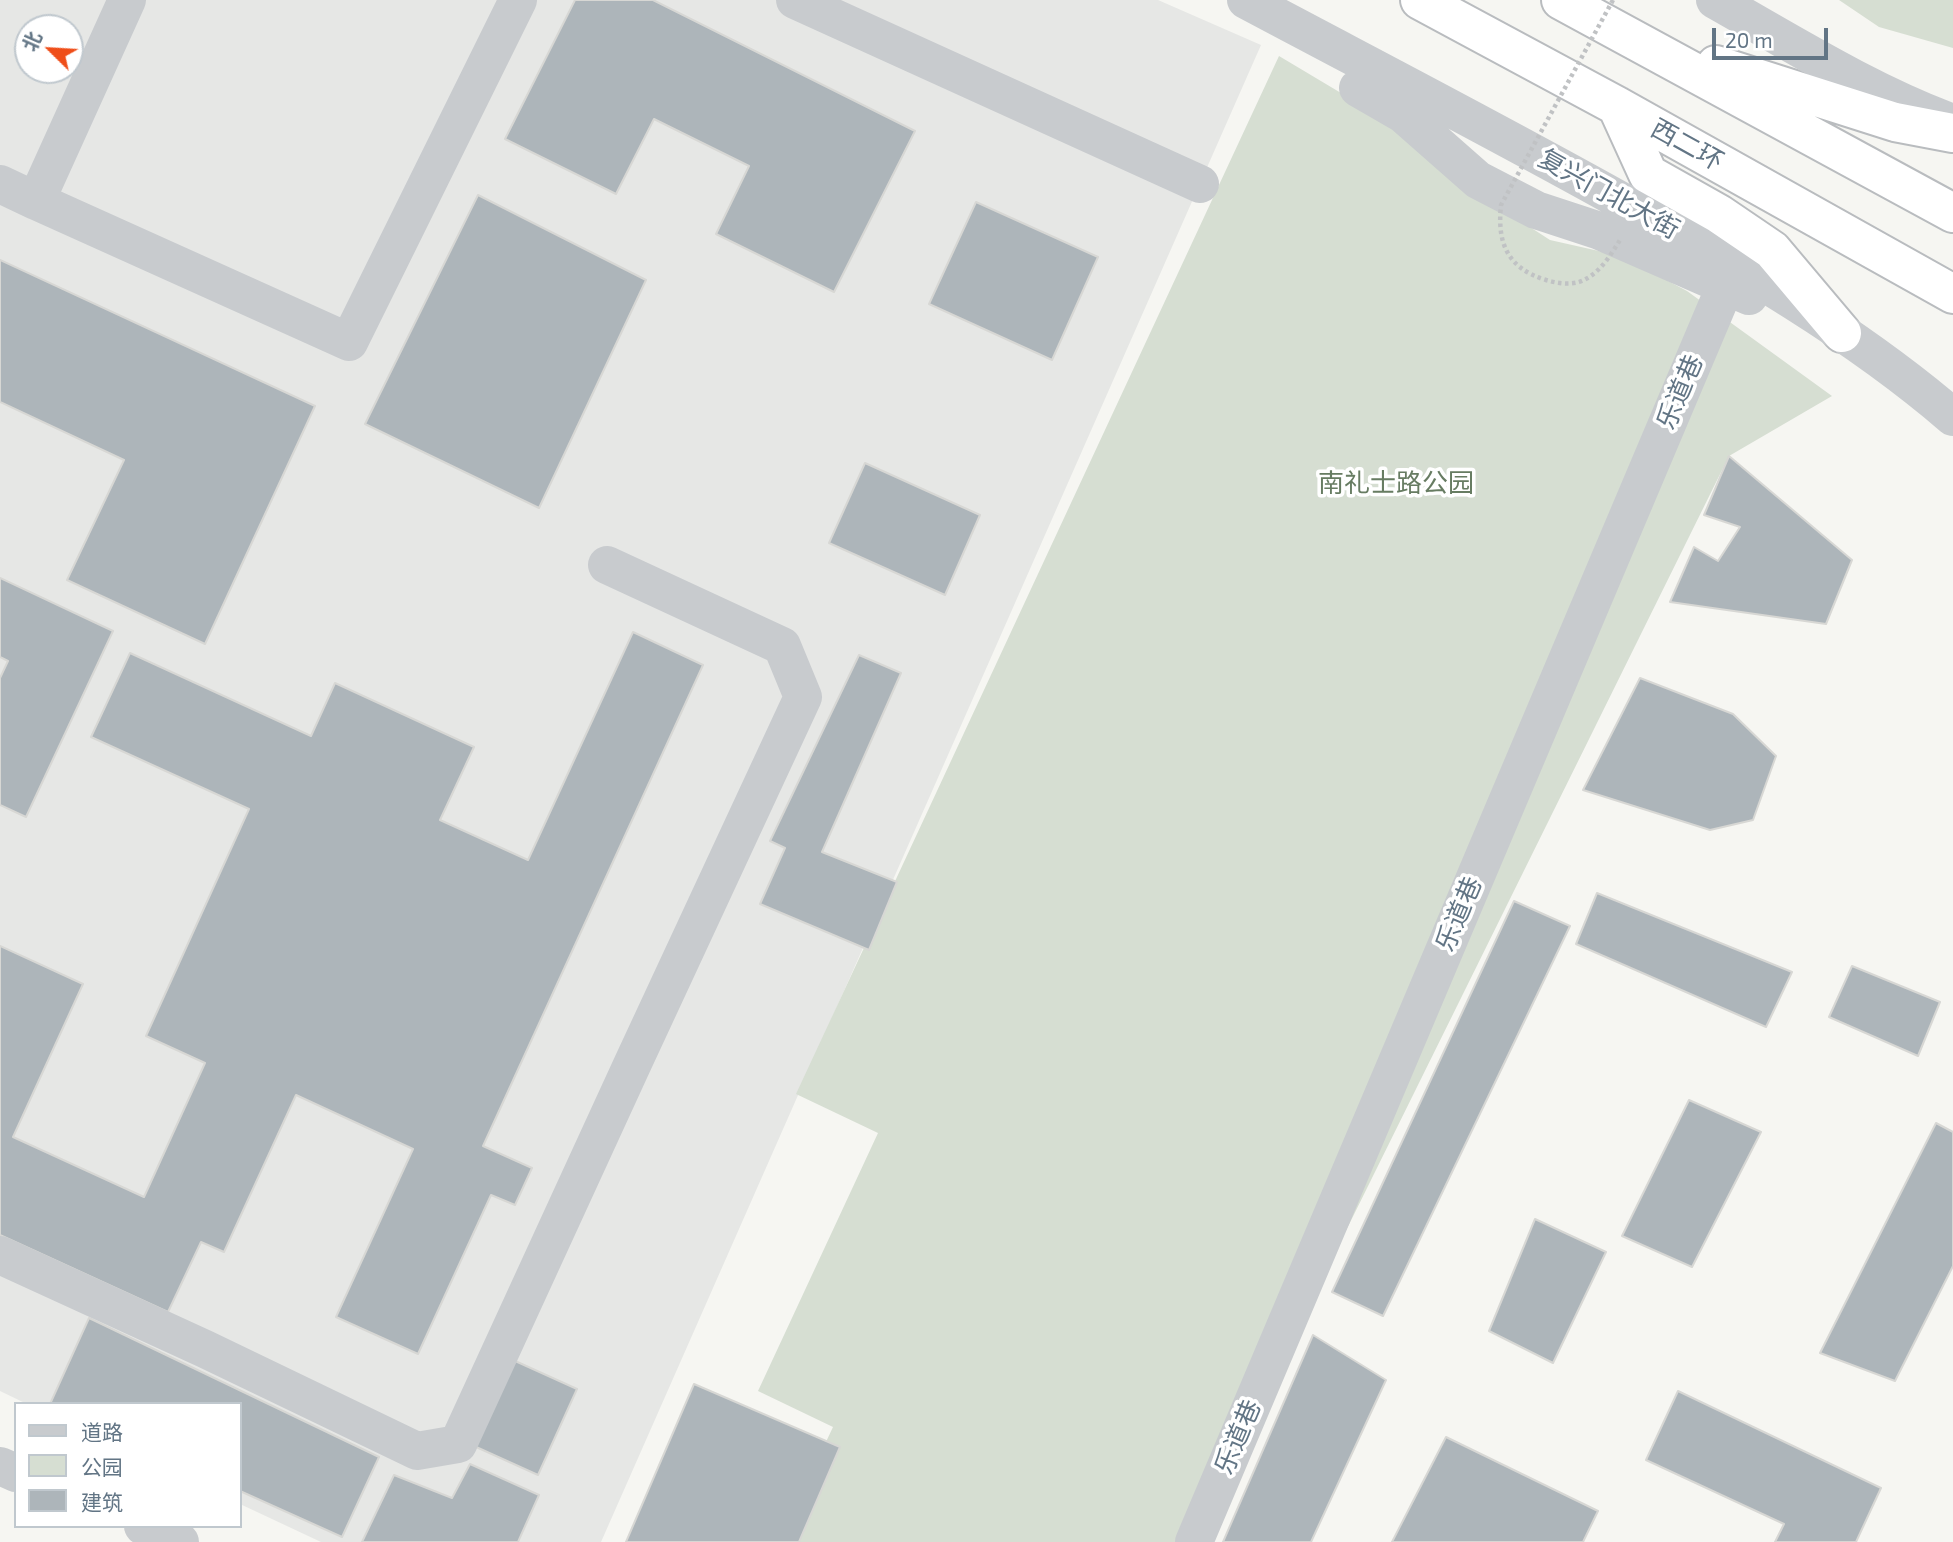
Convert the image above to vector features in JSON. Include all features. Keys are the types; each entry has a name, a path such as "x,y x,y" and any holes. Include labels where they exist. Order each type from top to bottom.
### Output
{"highway":[{"name":"西二环","path":"1420,0 1617,106 1953,294"},
{"path":"1561,0 1953,214"},
{"path":"1633,38 1895,122 1953,132"},
{"path":"1617,106 1648,174 1719,214 1772,250 1842,333"}],"street":[{"path":"36,201 127,0"},
{"path":"0,184 349,342 519,0"},
{"path":"795,0 856,13 1200,184"},
{"path":"1235,0 1273,41 1403,114 1478,180 1536,210 1600,231 1725,287 1842,333"},
{"name":"复兴门北大街","path":"1246,0 1732,262 1842,333 1953,417"},
{"path":"1715,0 1846,75 1924,112 1953,122"},
{"path":"1771,0 1846,75"},
{"name":"乐道巷","path":"1194,1542 1725,287"},
{"path":"0,1255 205,1349 417,1451 458,1444 803,697 782,646 607,565"},
{"path":"148,1528 180,1542"}],"path":[{"path":"1613,0 1502,205 1499,225 1503,244 1512,260 1527,273 1557,284 1578,282 1604,266 1620,240"}],"shaded area":[{"path":"0,0 1158,0 1261,45 601,1542 321,1542 242,1505 242,1402 23,1402 0,1391"}],"green space":[{"path":"1839,0 1953,0 1953,48 1879,27"},
{"name":"南礼士路公园","path":"1279,56 1403,130 1451,176 1550,240 1621,256 1687,291 1832,396 1729,456 1192,1542 779,1542 833,1427 758,1391 878,1133 796,1094"}],"building":[{"path":"575,0 653,0 915,131 834,292 716,234 749,166 654,119 616,194 505,139"},
{"path":"478,195 646,280 539,508 365,424"},
{"path":"976,202 1098,257 1052,360 929,304"},
{"path":"0,260 315,406 205,644 67,580 124,460 0,402"},
{"path":"1729,456 1852,560 1826,624 1670,602 1694,547 1718,561 1740,527 1704,515"},
{"path":"865,463 980,515 945,595 829,543"},
{"path":"0,578 113,631 26,817 0,805 0,678 8,661 0,657"},
{"path":"633,632 703,665 483,1146 532,1168 515,1205 491,1195 418,1354 336,1317 413,1149 296,1095 224,1252 201,1242 168,1312 0,1235 0,946 83,984 13,1137 144,1197 205,1063 146,1036 249,809 91,737 130,653 311,736 335,683 474,747 440,820 528,860"},
{"path":"859,655 901,673 822,852 897,882 869,950 760,904 785,848 770,841"},
{"path":"1640,678 1733,714 1776,756 1753,820 1710,830 1583,790"},
{"path":"1597,893 1792,972 1766,1027 1576,944"},
{"path":"1514,901 1570,926 1383,1316 1332,1292"},
{"path":"1852,966 1940,1002 1918,1056 1829,1017"},
{"path":"1689,1100 1761,1132 1692,1267 1622,1236"},
{"path":"1936,1123 1953,1132 1953,1266 1895,1381 1820,1353"},
{"path":"1535,1219 1606,1252 1553,1363 1489,1331"},
{"path":"89,1318 379,1457 342,1537 242,1492 242,1402 51,1402"},
{"path":"1313,1335 1386,1380 1311,1542 1223,1542"},
{"path":"513,1360 577,1389 538,1475 474,1446"},
{"path":"694,1384 840,1447 799,1542 626,1542"},
{"path":"1678,1391 1881,1488 1856,1542 1775,1542 1784,1524 1646,1460"},
{"path":"1446,1437 1598,1511 1583,1542 1392,1542"},
{"path":"470,1464 539,1495 518,1542 362,1542 394,1475 452,1498"}]}
